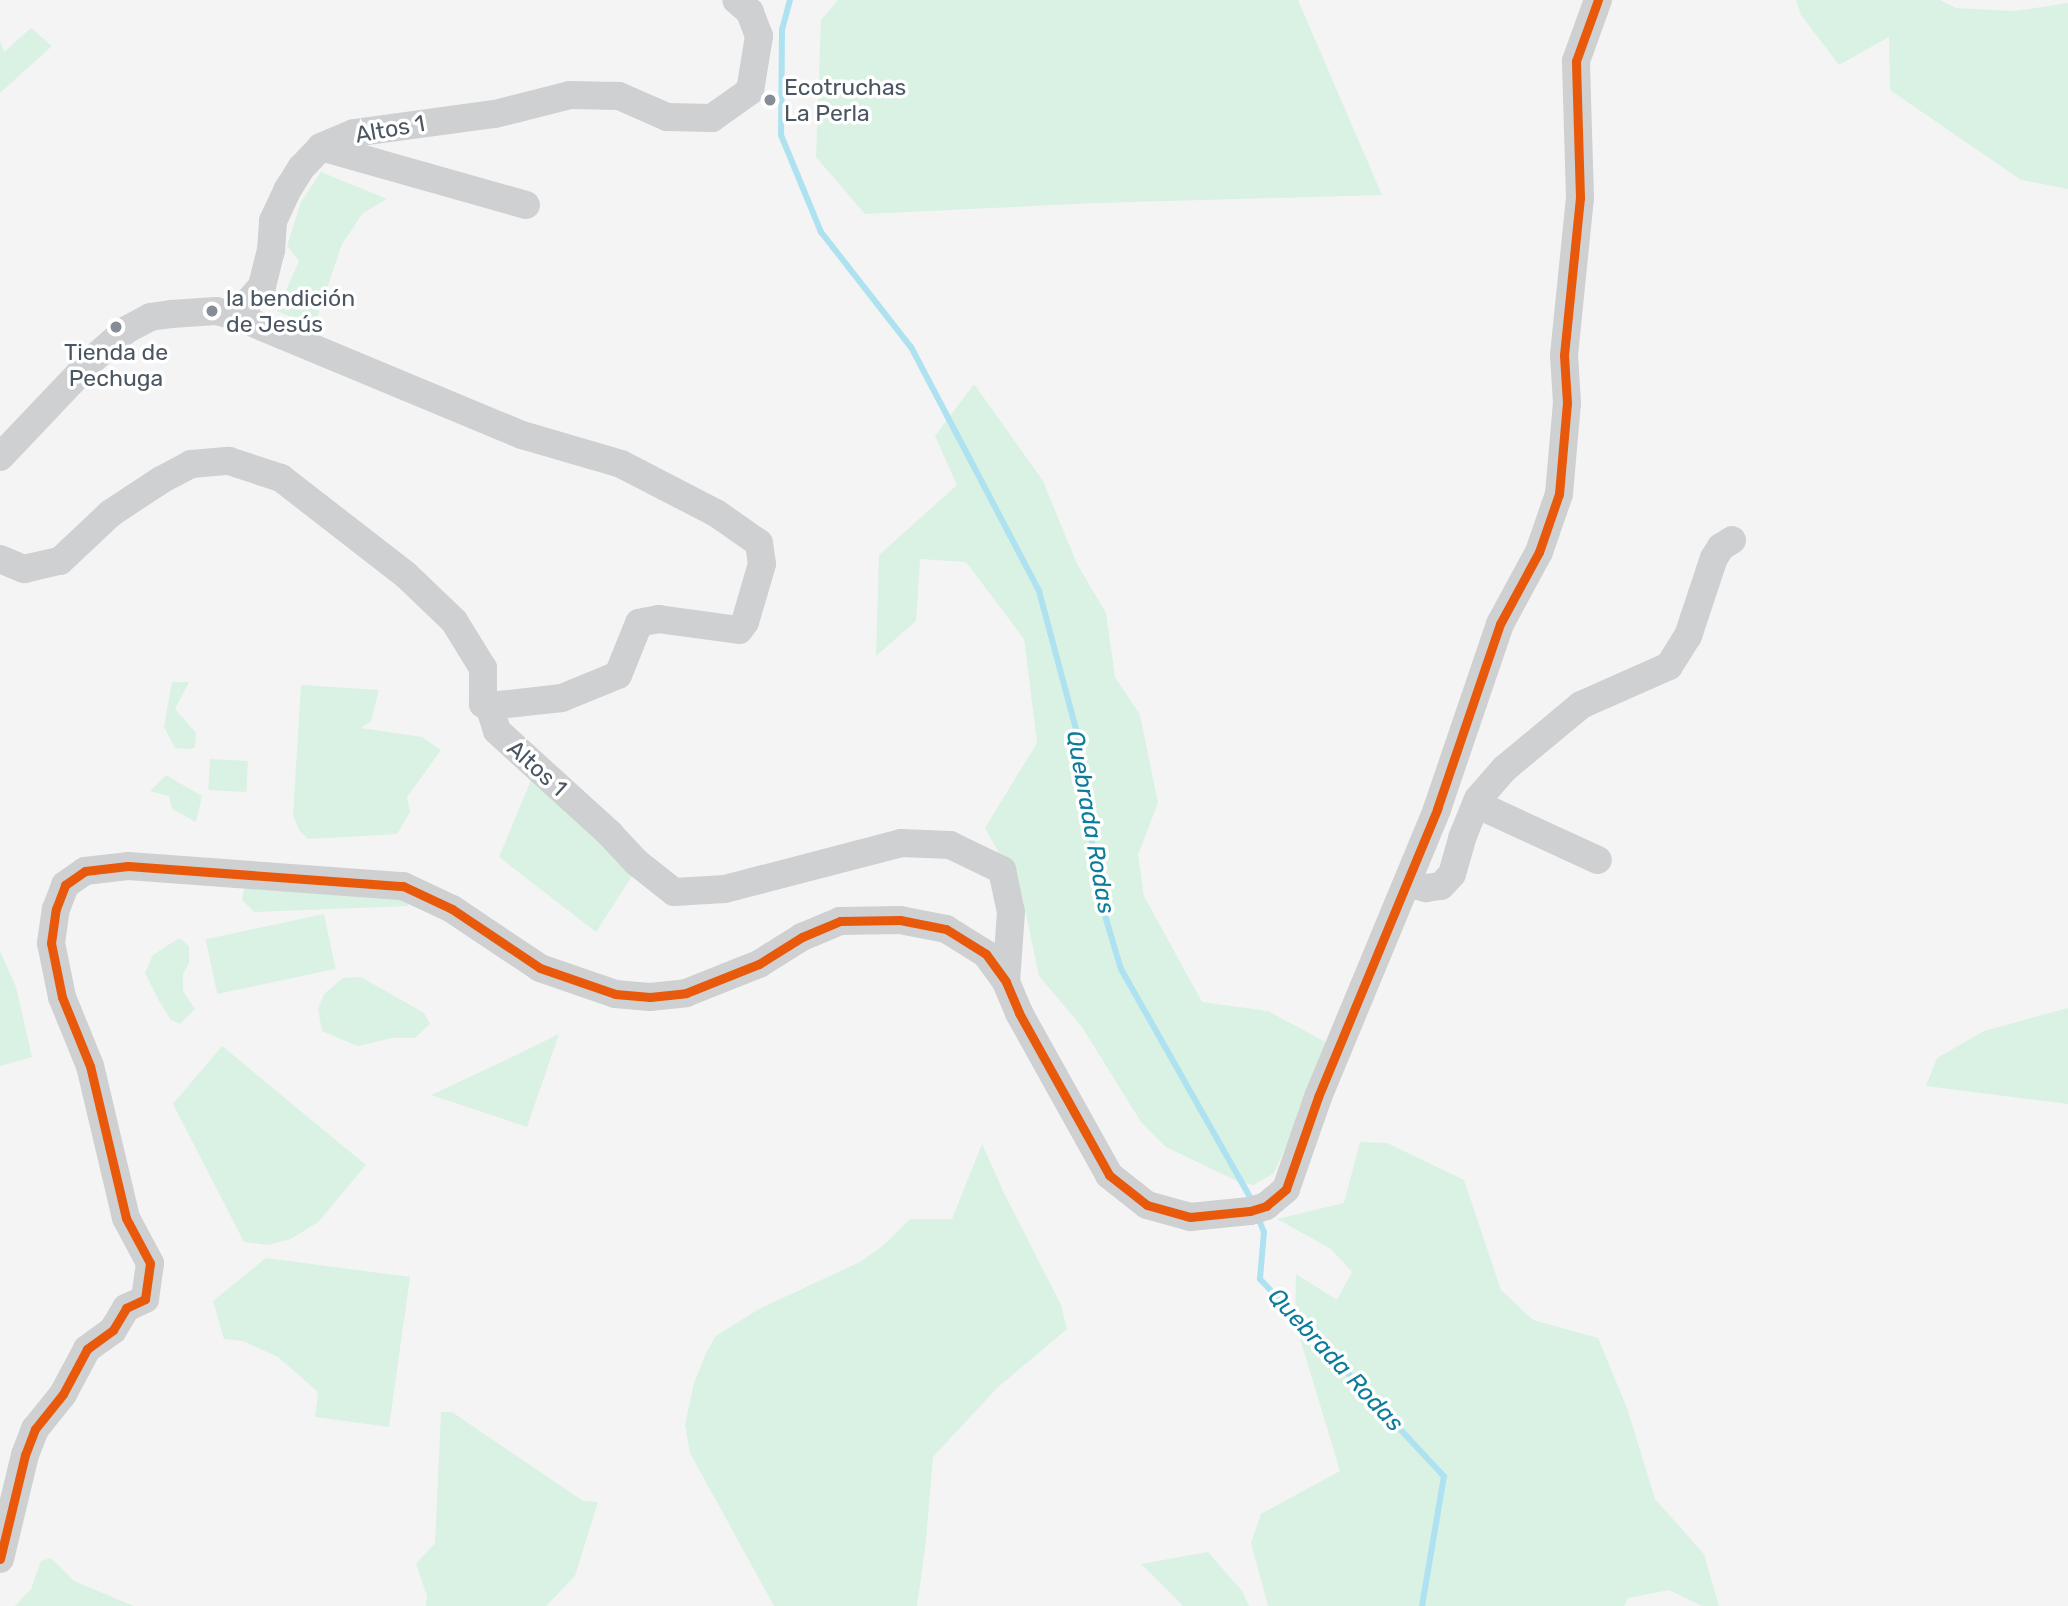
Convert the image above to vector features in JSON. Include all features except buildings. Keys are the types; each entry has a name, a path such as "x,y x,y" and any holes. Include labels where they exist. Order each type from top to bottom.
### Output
{"street":[{"name":"Altos 1","path":"236,316 261,286 271,251 273,221 288,189 301,168 321,147 354,133 495,114 570,95 619,96 667,117 712,118 750,91 759,36 750,12 736,0"},
{"path":"0,1559 25,1455 36,1429 62,1394 88,1349 113,1330 126,1308 145,1298 150,1262 126,1219 90,1066 62,997 51,943 56,909 65,885 85,871 128,866 403,886 452,909 540,968 615,994 650,997 686,993 760,964 802,937 841,920 900,920 946,929 986,954 1006,982 1020,1013 1109,1175 1147,1205 1190,1217 1258,1209 1286,1189 1318,1097 1437,809 1500,624 1539,552 1559,494 1567,403 1564,355 1580,198 1576,61 1598,0"},
{"path":"321,147 526,205"},
{"path":"0,457 92,360 126,330 150,317 216,311 236,316 522,435 621,464 716,513 759,543 762,564 745,622 739,630 659,619 639,623 618,675 562,698 489,706"},
{"name":"Altos 1","path":"0,559 24,569 60,561 110,513 191,464 229,461 281,478 406,575 454,621 483,668 483,704 489,706 497,731 610,834 636,862 674,892 725,889 901,843 950,845 1002,870 1011,912 1006,982"},
{"path":"1408,883 1426,888 1441,886 1452,874 1462,838 1476,804 1504,769 1581,705 1669,666 1688,636 1714,558 1721,547 1732,541"},
{"path":"1476,804 1598,860"}],"green space":[{"path":"838,0 1298,0 1382,195 1098,203 865,214 816,157 821,20"},
{"path":"1796,0 1940,0 1956,8 2015,11 2068,3 2068,189 2021,180 1890,90 1889,37 1839,65 1801,15"},
{"path":"31,28 52,46 0,93 0,41 4,52"},
{"path":"321,172 387,199 363,213 342,244 314,327 277,311 299,261 287,246 301,202"},
{"path":"974,384 1043,481 1077,564 1106,613 1115,677 1140,715 1158,803 1138,855 1144,896 1202,1002 1268,1011 1331,1045 1274,1173 1253,1185 1237,1181 1166,1147 1141,1122 1082,1027 1039,976 1022,895 985,828 1037,743 1024,639 966,562 920,559 916,621 876,656 879,555 957,485 935,436"},
{"path":"172,682 189,682 175,709 196,733 195,747 191,749 175,748 164,727"},
{"path":"301,685 379,690 371,721 361,728 422,737 441,750 407,797 410,812 397,834 308,839 299,830 293,815"},
{"path":"210,759 248,761 246,792 208,790"},
{"path":"166,775 202,796 196,822 172,809 169,796 150,791"},
{"path":"531,780 636,870 596,932 499,857"},
{"path":"245,884 404,892 408,906 254,912 242,900"},
{"path":"324,914 336,969 217,994 206,939"},
{"path":"179,938 189,946 189,963 183,974 183,991 195,1009 180,1024 171,1020 145,973 153,955"},
{"path":"0,951 16,987 32,1057 0,1066"},
{"path":"361,977 424,1013 430,1024 415,1038 392,1038 358,1046 322,1031 318,1009 324,994 343,978"},
{"path":"2068,1008 2068,1104 1926,1086 1937,1058 1984,1031"},
{"path":"559,1034 527,1127 431,1095 508,1059"},
{"path":"222,1046 366,1165 318,1222 291,1239 268,1245 244,1242 173,1104"},
{"path":"1360,1142 1387,1143 1464,1180 1501,1290 1533,1320 1598,1338 1627,1408 1655,1499 1704,1554 1719,1606 1702,1606 1669,1590 1628,1598 1624,1606 1268,1606 1251,1543 1261,1514 1340,1471 1295,1322 1296,1274 1337,1300 1352,1272 1331,1249 1277,1219 1344,1203"},
{"path":"982,1144 1061,1305 1067,1329 997,1388 933,1457 917,1606 774,1606 690,1453 685,1425 694,1383 707,1351 716,1336 759,1309 860,1262 884,1245 910,1219 952,1219"},
{"path":"266,1258 410,1277 389,1427 315,1417 318,1392 278,1357 243,1341 224,1339 213,1301"},
{"path":"441,1412 452,1412 583,1501 598,1502 575,1576 546,1606 426,1606 427,1596 416,1564 435,1543"},
{"path":"1208,1552 1242,1591 1249,1606 1183,1606 1141,1564"},
{"path":"51,1558 74,1581 134,1606 15,1606 31,1589 41,1561"}],"waterway":[{"name":"Quebrada Rodas","path":"790,0 782,29 781,135 821,232 911,347 1039,591 1081,748 1098,892 1121,969 1252,1201"},
{"name":"Quebrada Rodas","path":"1257,1215 1264,1232 1260,1279 1444,1476 1422,1606"}],"cycle path":[{"path":"0,1559 25,1455 35,1429 63,1394 87,1349 113,1330 126,1308 145,1299 150,1263 126,1218 90,1066 62,997 51,943 56,909 65,885 85,871 128,866 403,886 452,909 540,968 615,994 650,997 686,993 759,964 802,937 840,921 900,920 946,929 986,954 1006,982 1019,1013 1109,1175 1147,1205 1190,1217 1250,1211 1266,1206 1286,1189 1318,1097 1437,809 1500,624 1539,552 1559,494 1567,403 1564,355 1580,198 1576,61 1598,0"}],"place":[{"name":"Ecotruchas La Perla","path":"770,100"},
{"name":"la bendición de Jesús","path":"212,311"},
{"name":"Tienda de Pechuga","path":"116,327"}]}
